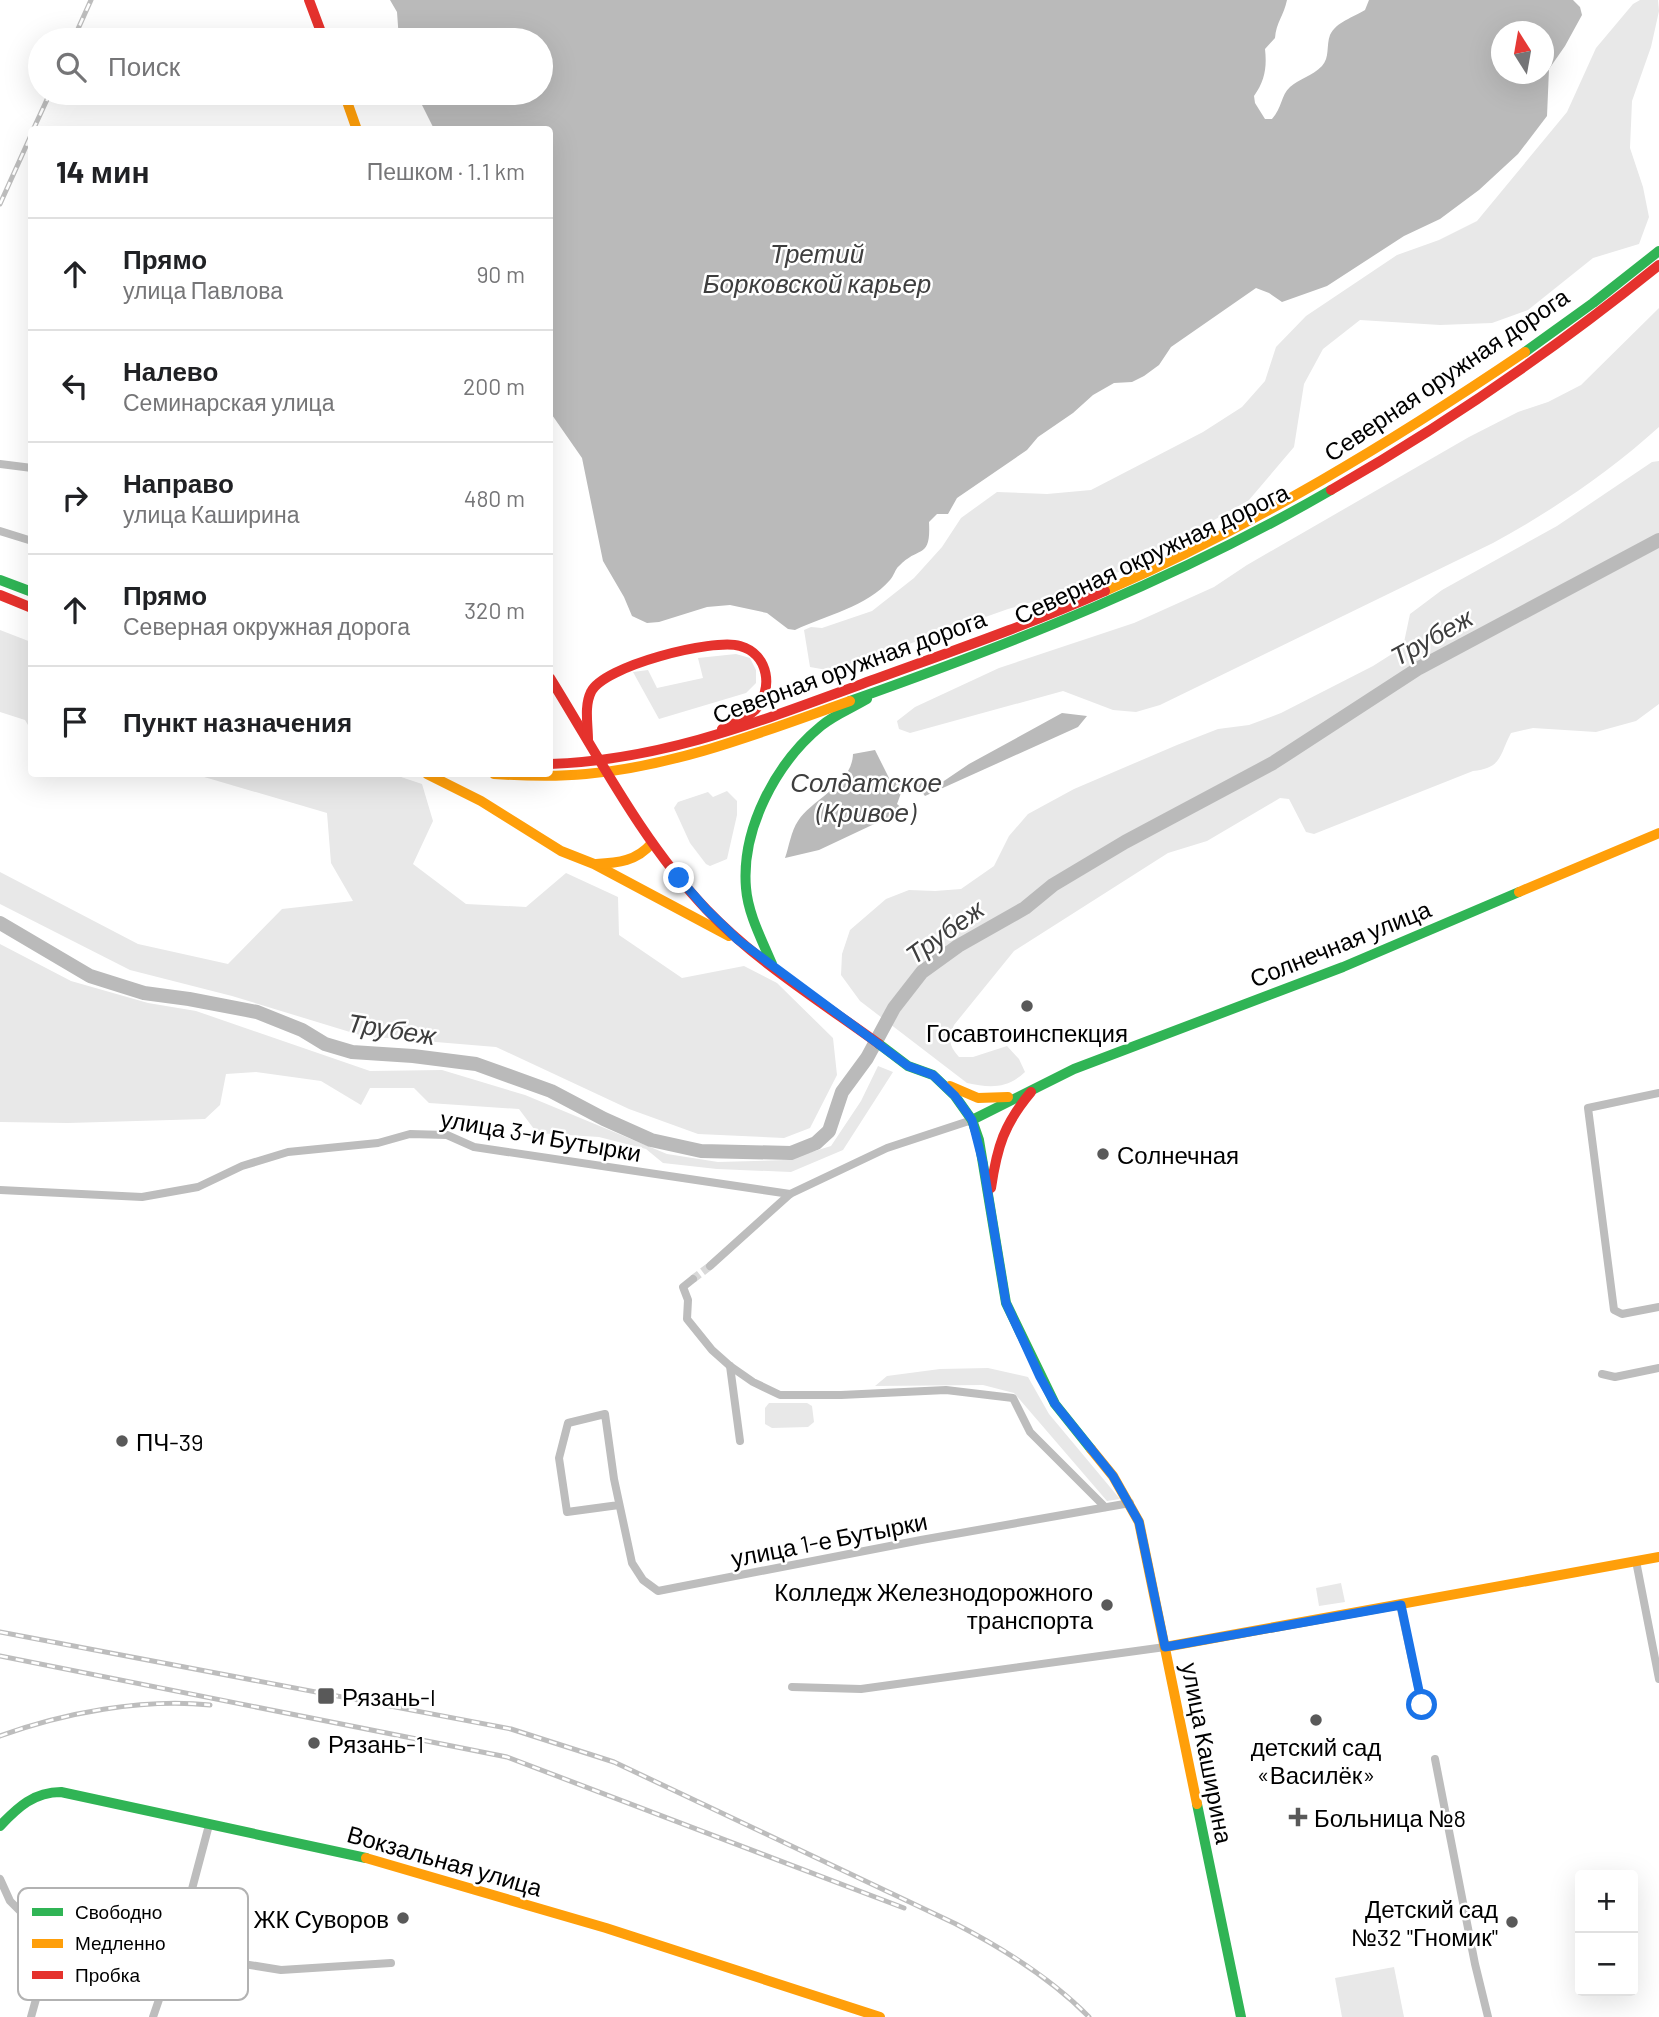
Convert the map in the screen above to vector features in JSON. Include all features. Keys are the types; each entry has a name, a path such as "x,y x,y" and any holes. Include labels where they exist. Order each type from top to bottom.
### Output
{"main road":[{"path":"309,0 320,28"},
{"path":"348,105 356,126"},
{"name":"Северная оружная дорога","path":"553,764 613,760 701,740 1016,628 1126,581 1232,530 1394,440 1528,350 1659,251"},
{"name":"Северная окружная дорога","path":"553,776 621,771 667,761 759,733 1051,625 1252,535 1403,449 1537,357 1659,265"},
{"path":"0,580 28,590"},
{"path":"0,595 28,606"},
{"path":"588,740 592,688 611,672 716,645 734,644 748,649 761,659 766,670 768,684 765,697 747,716 701,740"},
{"path":"553,683 652,843 706,909 738,940 908,1066 933,1075 956,1090 979,1099 991,1101 1019,1095"},
{"path":"773,967 751,914 744,869 761,807 777,779 806,739 822,725 881,690"},
{"path":"433,777 481,801 561,851 594,864 738,940"},
{"name":"Солнечная улица","path":"972,1120 1074,1069 1343,967 1659,832"},
{"path":"594,864 634,860 652,843"},
{"path":"933,1075 955,1096 972,1120"},
{"name":"Солнечная улица","path":"989,1201 1004,1125 1034,1088"},
{"name":"улица Каширина","path":"972,1120 979,1140 1003,1290 1013,1321 1055,1404 1113,1476 1139,1522 1241,2017"},
{"path":"1165,1647 1659,1557"},
{"name":"Вокзальная улица","path":"0,1826 31,1797 55,1791 360,1856 606,1928 880,2017"}],"street":[{"path":"0,464 28,468"},
{"path":"0,531 28,540"},
{"path":"1659,1093 1588,1108 1614,1310 1622,1314 1659,1307"},
{"path":"713,1264 790,1194 887,1149 936,1130 972,1120"},
{"name":"улица 3-и Бутырки","path":"0,1189 142,1197 198,1187 242,1166 288,1152 378,1143 410,1134 447,1135 474,1147 790,1194"},
{"path":"693,1279 683,1287 688,1300 687,1319 712,1350 753,1382 780,1395 946,1390 1013,1398 1030,1432 1105,1507"},
{"path":"730,1366 740,1441"},
{"path":"1602,1374 1615,1377 1659,1368"},
{"name":"улица 1-е Бутырки","path":"619,1505 567,1512 559,1458 568,1423 605,1414 614,1479 632,1563 643,1580 658,1591 1130,1503"},
{"path":"1636,1562 1659,1679"},
{"path":"1401,1605 1422,1705"},
{"path":"792,1687 860,1689 1165,1647"},
{"path":"1435,1759 1488,2017"},
{"path":"192,1888 209,1825"},
{"path":"2,1883 10,1901 18,1909"},
{"path":"248,1966 281,1970 391,1963"},
{"path":"31,2017 36,2000"},
{"path":"153,2017 159,2000"}],"shaded area":[{"path":"1640,0 1658,0 1659,11 1651,47 1632,101 1630,148 1643,187 1649,217 1639,244 1593,258 1528,310 1492,323 1440,325 1360,320 1323,349 1304,384 1294,447 1249,500 1132,567 861,661 827,670 810,667 804,630 811,627 822,628 872,611 914,578 942,547 961,518 997,492 1047,494 1091,490 1203,432 1242,407 1265,381 1276,347 1306,316 1397,255 1439,240 1477,221 1567,112 1596,48 1633,4"},
{"path":"1659,308 1659,427 1579,490 1493,543 1160,705 1136,712 1113,710 1063,691 910,733 899,729 897,721 915,707 999,668 1134,623 1214,587 1247,565 1469,437 1581,385"},
{"path":"1659,461 1659,704 1636,721 1596,732 1533,728 1511,733 1495,764 1314,834 1306,832 1289,799 1280,798 1207,841 1168,853 1014,951 954,1025 950,1042 959,1057 973,1057 1007,1046 1019,1059 1025,1072 1012,1082 998,1086 967,1083 860,1001 841,975 842,954 850,930 886,899 909,890 961,889 994,866 1009,836 1028,814 1074,789 1218,729 1249,725 1281,713 1373,666 1403,647 1410,614 1442,590 1557,526 1652,462"},
{"path":"0,630 28,641 28,725 25,720 0,712"},
{"path":"736,654 750,658 756,670 756,683 746,693 659,719 633,672 648,670 657,688 703,678 698,658"},
{"path":"204,777 401,777 422,784 433,821 413,864 466,904 526,907 566,873 618,897 619,935 682,978 744,966 777,983 833,1038 837,1075 810,1128 784,1138 698,1134 629,1109 496,1047 363,1036 232,996 130,970 0,904 0,872 138,944 228,964 282,909 353,901 331,863 327,813"},
{"path":"727,791 737,801 737,815 727,859 710,866 690,843 674,808 678,802 708,792 713,797"},
{"path":"0,944 71,981 148,1003 196,1011 370,1071 442,1070 525,1095 667,1154 718,1162 786,1160 831,1146 861,1101 878,1066 893,1072 843,1150 791,1172 717,1169 663,1163 646,1149 599,1137 537,1133 519,1109 429,1103 414,1088 370,1088 361,1105 321,1081 256,1072 226,1074 220,1105 205,1119 0,1122"},
{"path":"988,1368 1028,1377 1049,1414 1120,1499 1107,1501 1014,1393 983,1385 875,1386 887,1376 940,1369"},
{"path":"769,1403 807,1403 812,1406 814,1422 808,1427 772,1428 765,1424 765,1408"},
{"path":"1341,1583 1345,1602 1319,1606 1316,1588"},
{"path":"1394,1967 1404,2017 1342,2017 1335,1978"}],"water":[{"name":"Третий Борковской карьер","path":"390,0 1287,0 1275,38 1265,49 1264,74 1254,96 1255,103 1265,119 1272,119 1290,87 1322,66 1333,30 1365,10 1369,0 1573,0 1580,7 1582,15 1554,62 1554,21 1491,21 1491,84 1548,84 1547,116 1518,154 1479,190 1440,219 1404,236 1327,286 1282,302 1256,288 1171,347 1159,365 1144,376 1132,382 1114,383 1093,395 1073,413 1038,437 1027,450 957,498 948,514 937,514 929,522 926,547 899,566 881,589 858,604 795,630 788,629 767,613 730,605 707,607 659,622 647,623 632,616 603,561 582,458 553,416 553,126 432,126 422,105 553,105 553,28 398,28 397,12"},
{"path":"1062,713 1087,716 1078,727 925,796 918,787 923,780 938,785 969,764"},
{"name":"Солдатское (Кривое)","path":"875,750 889,778 904,785 897,804 904,810 819,850 785,858 798,821 839,783 851,765 853,754"}],"waterway":[{"name":"Трубеж","path":"0,923 90,976 144,993 257,1012 302,1030 325,1044 352,1052 476,1064 551,1091 651,1140 701,1151 791,1153 816,1143 829,1131 842,1092 867,1058 894,1008 922,972 958,946 1025,908 1053,885 1125,842 1273,763 1419,668 1659,540"}],"tunnel":[{"path":"693,1279 710,1266"}],"railway":[{"path":"78,28 91,0"},
{"path":"35,126 44,105"},
{"path":"0,204 28,142"},
{"path":"0,1632 511,1729 614,1762 956,1924 1043,1977 1089,2017"},
{"path":"0,1656 507,1757 904,1908"},
{"path":"0,1736 50,1720 104,1709 184,1703 210,1705"}],"traffic: fast":[{"path":"1525,352 1659,251"},
{"path":"850,701 1095,607 1215,552 1331,490"},
{"path":"0,580 28,590"},
{"path":"772,964 747,898 746,866 756,821 776,778 805,741 826,722 867,699"},
{"path":"972,1120 1074,1069 1343,967 1519,892"},
{"path":"879,1044 908,1066 933,1075 955,1096 972,1120 979,1140 1006,1303 1055,1404 1091,1449"},
{"path":"0,1826 27,1802 43,1795 61,1792 366,1858"},
{"path":"1197,1804 1241,2017"}],"traffic: slow":[{"path":"348,105 356,126"},
{"path":"1105,591 1214,539 1321,481 1525,352"},
{"path":"553,776 620,770 687,755 850,701"},
{"path":"433,777 481,801 561,851 594,864 729,936"},
{"path":"1519,892 1659,833"},
{"path":"596,864 627,860 640,854 652,843"},
{"path":"950,1086 978,1098 1008,1097"},
{"path":"1091,1449 1113,1476 1139,1522 1197,1804"},
{"path":"1165,1647 1659,1557"},
{"path":"366,1858 606,1928 880,2017"}],"traffic: jam":[{"path":"309,0 320,28"},
{"path":"1331,490 1416,439 1499,384 1659,265"},
{"path":"553,764 631,755 709,737 985,639 1105,591"},
{"path":"0,595 28,606"},
{"path":"588,740 588,703 591,692 600,682 636,664 660,656 707,646 740,646 750,650 762,664 766,674 765,693 755,710 722,729"},
{"path":"553,683 642,828 662,857 707,910 768,964 879,1044"},
{"path":"991,1188 1003,1137 1014,1115 1031,1092"}],"place":[{"name":"Госавтоинспекция","path":"1027,1006"},
{"name":"Солнечная","path":"1103,1154"},
{"name":"ПЧ-39","path":"122,1441"},
{"name":"Колледж Железнодорожного транспорта","path":"1107,1605"},
{"name":"Рязань-I","path":"326,1696"},
{"name":"детский сад «Василёк»","path":"1316,1720"},
{"name":"Рязань-1","path":"314,1743"},
{"name":"Больница №8","path":"1298,1817"},
{"name":"ЖК Суворов","path":"403,1918"},
{"name":"Детский сад №32 \"Гномик\"","path":"1512,1922"}],"route":[{"path":"679,878 738,940 908,1066 933,1075 955,1096 972,1120 979,1140 1006,1303 1055,1404 1113,1476 1139,1522 1165,1647 1401,1605 1422,1705"}]}
